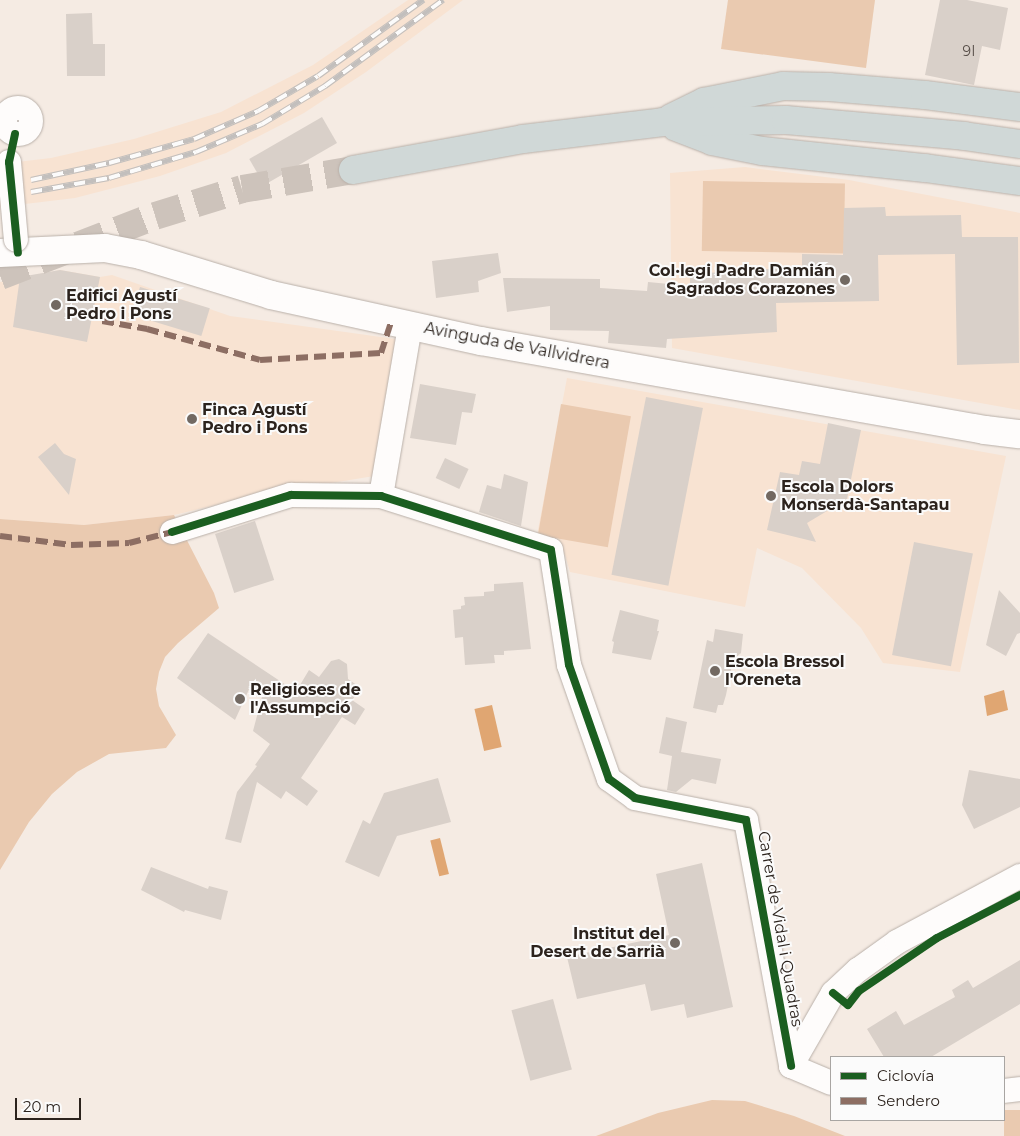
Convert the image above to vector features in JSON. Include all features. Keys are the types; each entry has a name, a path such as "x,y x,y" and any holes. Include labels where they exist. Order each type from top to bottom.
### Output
{"highway":[{"path":"663,122 704,102 783,86 829,87 966,99 1020,107"},
{"path":"966,99 1020,93"},
{"path":"353,170 523,140 663,122 786,120 964,136 1020,144"},
{"path":"663,122 712,141 762,151 830,157 1020,181"},
{"path":"830,157 972,193 1020,200"}],"main road":[{"name":"Avinguda de Vallvidrera","path":"11,249 105,248 141,255 271,295 481,342 985,430 1020,434"}],"street":[{"path":"8,151 11,249"},
{"path":"381,496 410,326"},
{"name":"Carrer de Vidal i Quadras","path":"172,532 291,495 381,496 551,550 569,665 609,778 635,798 746,820 791,1066"},
{"path":"830,1083 791,1066 833,993 858,970 897,942 1020,876"},
{"path":"1005,1091 1020,1089"}],"shaded area":[{"path":"408,0 463,0 366,72 304,113 226,153 160,176 75,198 0,207 0,164 51,158 134,139 221,112 313,65"},
{"path":"728,0 875,0 866,68 721,49"},
{"name":"Col·legi Padre Damián Sagrados Corazones","path":"745,167 849,180 1020,213 1020,410 672,348 670,173"},
{"path":"703,181 845,183 844,253 702,251"},
{"name":"Finca Agustí Pedro i Pons","path":"60,270 100,277 112,275 230,316 395,339 394,362 374,476 253,496 174,515 84,525 0,519 0,282"},
{"name":"Escola Dolors Monserdà-Santapau","path":"567,378 1006,456 960,672 883,663 861,628 802,568 757,548 745,607 570,572 565,555 558,546 537,535"},
{"path":"561,404 631,416 608,547 538,535"},
{"path":"174,515 214,593 219,608 178,643 165,657 159,672 156,689 159,706 176,735 166,748 109,754 77,772 52,794 29,822 0,870 0,519 84,525"},
{"path":"1004,690 1008,710 987,716 984,696"},
{"path":"492,705 502,747 484,751 474,709"},
{"path":"440,838 449,874 439,876 430,840"},
{"path":"712,1100 745,1101 794,1116 845,1136 596,1136 658,1113"},
{"path":"1005,1110 1020,1110 1020,1136 1004,1136"}],"building":[{"path":"940,0 967,0 1008,8 1000,50 982,46 974,85 925,75"},
{"path":"92,13 93,44 105,44 105,76 67,76 66,14"},
{"path":"322,117 337,143 264,185 249,159"},
{"path":"885,207 886,216 961,215 962,237 1018,237 1019,363 957,365 955,254 878,255 879,301 776,303 777,332 667,339 666,348 608,343 609,331 550,330 550,306 507,312 503,278 600,279 600,288 647,291 648,282 690,286 690,274 802,267 802,254 843,255 844,208"},
{"path":"498,253 501,273 478,281 479,292 436,298 432,261"},
{"name":"Edifici Agustí Pedro i Pons","path":"60,270 100,277 87,342 13,327 20,277"},
{"path":"140,287 210,308 201,336 132,315"},
{"path":"420,384 476,394 472,413 462,412 456,445 410,438"},
{"path":"646,397 703,408 668,586 611,575"},
{"path":"828,423 861,430 847,499 807,523 816,542 767,530 780,472 799,475 802,461 820,464"},
{"path":"55,443 64,454 76,459 69,495 38,457"},
{"path":"445,458 469,469 459,489 436,478"},
{"path":"504,474 528,482 521,526 479,512 487,485 501,489"},
{"path":"255,521 274,580 234,593 215,534"},
{"path":"914,542 973,553 951,666 892,655"},
{"path":"523,582 531,649 504,651 504,655 494,655 495,663 465,665 463,637 455,638 453,610 461,609 461,606 465,605 464,597 484,596 484,592 494,591 494,584"},
{"path":"999,590 1020,613 1020,633 1017,634 1006,656 986,645"},
{"path":"620,610 659,620 657,631 659,631 651,660 612,653 614,642 612,641"},
{"name":"Escola Bressol l'Oreneta","path":"715,629 743,634 741,653 733,660 723,705 718,705 716,713 693,708 707,640 713,642"},
{"name":"Religioses de l'Assumpció","path":"208,633 292,689 297,683 300,685 309,670 319,677 331,661 339,659 347,664 348,679 361,688 352,700 365,709 355,725 342,717 301,778 318,791 307,806 286,791 281,799 257,782 241,843 225,839 237,792 257,766 255,765 270,744 253,731 264,689 251,685 235,720 177,678"},
{"path":"666,717 687,722 681,752 721,759 716,784 692,779 676,792 667,790 672,756 659,753"},
{"path":"969,770 1020,779 1020,807 974,829 962,805"},
{"path":"438,778 451,822 397,836 379,877 345,862 363,820 370,824 384,793"},
{"name":"Institut del Desert de Sarrià","path":"702,863 733,1007 687,1018 684,1004 651,1011 645,984 577,999 567,957 669,935 656,874"},
{"path":"151,867 208,889 209,886 228,891 221,920 185,910 184,912 141,890"},
{"path":"1020,960 1020,1004 933,1056 883,1056 867,1029 896,1011 904,1025 955,997 952,990 968,980 973,988"},
{"path":"553,999 572,1070 530,1081 511,1010"}],"tunnel":[{"path":"0,276 155,216 242,189 353,170"}],"railway":[{"path":"31,180 109,163 194,139 258,111 318,76 423,0"},
{"path":"31,192 109,178 196,152 262,124 325,86 443,0"}],"marked path":[{"path":"102,321 147,329 260,360 381,353 391,322"},
{"path":"0,536 71,545 129,543 172,532"}],"cycle path":[{"path":"15,134 9,162 18,253"},
{"path":"172,532 291,495 381,496 551,550 569,665 609,779 635,798 746,820 791,1066"},
{"path":"833,993 848,1005 859,991 937,938 1020,895"}],"place":[{"name":"Col·legi Padre Damián Sagrados Corazones","path":"845,280"},
{"name":"Edifici Agustí Pedro i Pons","path":"56,305"},
{"name":"Finca Agustí Pedro i Pons","path":"192,419"},
{"name":"Escola Dolors Monserdà-Santapau","path":"771,496"},
{"name":"Escola Bressol l'Oreneta","path":"715,671"},
{"name":"Religioses de l'Assumpció","path":"240,699"},
{"name":"Institut del Desert de Sarrià","path":"675,943"}]}
